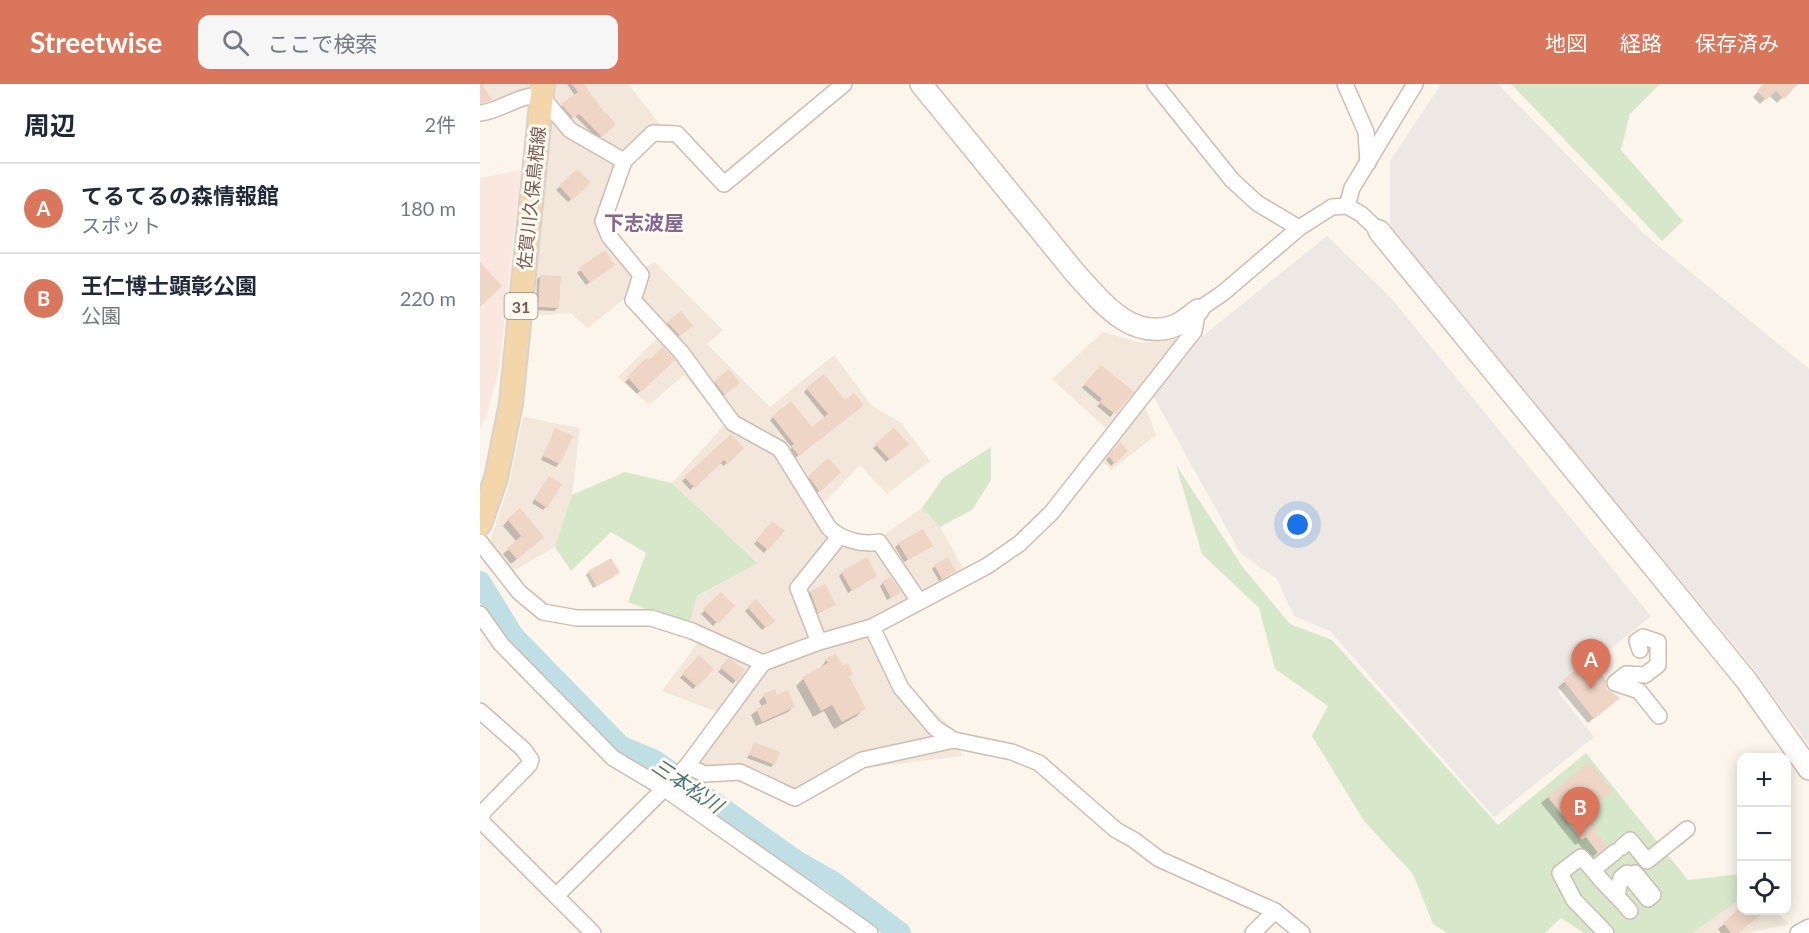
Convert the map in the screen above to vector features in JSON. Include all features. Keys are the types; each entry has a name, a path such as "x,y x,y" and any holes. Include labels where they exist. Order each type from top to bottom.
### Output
{"main road":[{"name":"佐賀川久保鳥栖線","path":"480,524 496,478 511,403 542,90"}],"street":[{"path":"844,84 724,184 677,134 653,133 624,161 603,221 609,236 641,275 633,300 681,352 733,423 780,449 829,528 839,537 872,543 879,542 919,601"},
{"path":"921,84 1076,274 1104,304 1127,324 1153,330 1175,326 1223,293 1299,228 1332,207 1347,207 1361,214 1379,231 1746,680 1809,769"},
{"path":"1155,84 1232,180 1257,203 1299,228"},
{"path":"1345,84 1366,132 1368,163"},
{"path":"1347,207 1352,188 1415,84"},
{"path":"480,113 493,112 542,90 570,130 624,161"},
{"path":"555,896 687,766 763,663 819,642 872,627 995,560 1019,544 1052,512 1194,331 1198,310"},
{"path":"819,642 798,588 839,537"},
{"path":"480,542 519,592 543,612 577,618 651,618 692,631 763,663"},
{"path":"480,614 501,644 613,758 664,789 870,933"},
{"path":"872,627 901,688 935,728 954,740 1012,752 1039,763 1116,830 1159,859 1275,911 1302,933"},
{"path":"1640,650 1637,641 1643,637 1658,642 1658,665 1645,675 1626,674 1615,682 1639,691 1659,716"},
{"path":"480,711 523,749 531,760 529,765 484,811 481,818 483,823 593,933"},
{"path":"687,766 705,774 740,772 795,798 862,759 954,740"},
{"path":"1593,870 1630,840 1647,861 1687,829"},
{"path":"1606,933 1574,900 1560,873 1581,857 1605,886 1617,895 1630,910"},
{"path":"1617,895 1621,878 1627,873 1648,899 1653,895 1635,873"},
{"path":"1253,933 1275,911"},
{"path":"1798,933 1809,927"}],"shaded area":[{"path":"480,84 628,84 663,128 629,163 611,225 644,268 655,262 723,330 707,344 770,407 834,355 871,405 901,423 930,461 887,494 860,465 821,506 837,532 877,540 922,508 940,527 969,579 879,629 905,684 956,732 962,756 855,769 793,807 737,781 700,783 689,772 731,717 662,691 705,633 689,626 697,597 758,562 672,483 725,424 684,375 649,405 618,377 657,338 623,300 588,328 570,313 533,316 553,103 529,102 495,119 480,120"},
{"path":"1441,84 1498,84 1643,233 1809,369 1809,745 1750,664 1390,229 1390,161"},
{"path":"521,170 499,370 480,430 480,178"},
{"path":"1327,236 1391,298 1651,616 1558,692 1594,737 1494,817 1330,631 1294,616 1277,579 1241,554 1151,392 1199,339"},
{"path":"1103,332 1142,343 1175,338 1185,345 1141,396 1156,435 1111,470 1095,453 1108,430 1052,379"},
{"path":"523,417 580,428 572,495 555,547 503,577 485,556 509,485"},
{"path":"1737,902 1737,915 1780,915 1789,924 1747,933 1692,933"}],"green space":[{"path":"1511,84 1660,84 1630,114 1621,150 1683,221 1662,241"},
{"path":"991,447 991,480 972,510 940,527 922,508 943,478"},
{"path":"1176,465 1242,566 1290,624 1332,640 1498,825 1586,753 1688,880 1737,874 1737,902 1692,933 1584,933 1561,918 1545,933 1447,933 1433,924 1413,874 1364,821 1312,736 1328,706 1275,669 1259,608 1202,554"},
{"path":"625,472 672,483 758,563 697,596 689,626 628,602 646,553 611,532 571,571 555,547 572,495"}],"building":[{"path":"480,84 482,84 492,100 480,103"},
{"path":"572,84 584,84 616,124 602,137 579,114 573,118 561,104 578,92"},
{"path":"1763,84 1798,84 1784,99 1776,91 1766,100 1757,91"},
{"path":"577,169 591,183 572,200 559,186"},
{"path":"605,250 615,265 590,283 579,268"},
{"path":"480,262 502,286 480,307"},
{"path":"540,275 561,276 559,308 538,307"},
{"path":"681,311 693,326 680,336 667,322"},
{"path":"663,347 675,360 641,392 627,377 646,358 649,360"},
{"path":"1101,365 1134,392 1115,414 1099,402 1102,399 1084,384"},
{"path":"729,369 740,383 725,395 714,381"},
{"path":"824,374 845,400 854,393 864,405 799,456 791,446 794,444 772,416 791,401 812,427 828,414 806,388"},
{"path":"555,428 573,436 560,464 543,456"},
{"path":"894,428 909,444 890,460 875,444"},
{"path":"731,434 744,448 728,464 724,460 695,488 684,477"},
{"path":"1120,442 1128,451 1115,464 1108,456"},
{"path":"828,458 841,472 820,492 808,476"},
{"path":"549,476 562,484 547,508 534,499"},
{"path":"520,508 544,537 517,559 507,548 521,536 507,519"},
{"path":"772,521 785,531 768,550 756,540"},
{"path":"923,529 933,546 908,560 898,543"},
{"path":"867,557 877,576 852,591 841,572"},
{"path":"948,557 956,571 942,579 934,565"},
{"path":"611,558 620,573 596,586 588,571"},
{"path":"891,577 901,592 891,598 882,582"},
{"path":"825,584 836,605 818,613 810,591"},
{"path":"721,592 735,606 718,624 703,609"},
{"path":"756,599 775,621 766,628 747,607"},
{"path":"836,654 843,666 847,663 853,674 849,676 866,709 842,722 832,705 821,711 802,677 828,663 825,659"},
{"path":"699,655 714,669 697,687 682,674"},
{"path":"729,658 745,670 737,682 720,667"},
{"path":"1589,659 1606,680 1607,689 1620,698 1594,719 1563,680"},
{"path":"775,689 777,695 788,690 795,707 762,722 756,709 767,703 763,694"},
{"path":"754,742 780,752 775,765 749,755"},
{"path":"1589,762 1613,791 1585,813 1597,828 1594,830 1607,846 1598,853 1586,837 1582,840 1547,796"},
{"path":"1737,911 1737,915 1761,915 1738,933 1731,933 1723,923"}],"waterway":[{"name":"三本松川","path":"480,582 513,636 620,746 655,761 796,861 833,882 900,933"}],"place":[{"name":"てるてるの森情報館","path":"1591,689"},
{"name":"王仁博士顕彰公園","path":"1580,837"}],"district":[{"name":"下志波屋","path":"644,222"}]}
